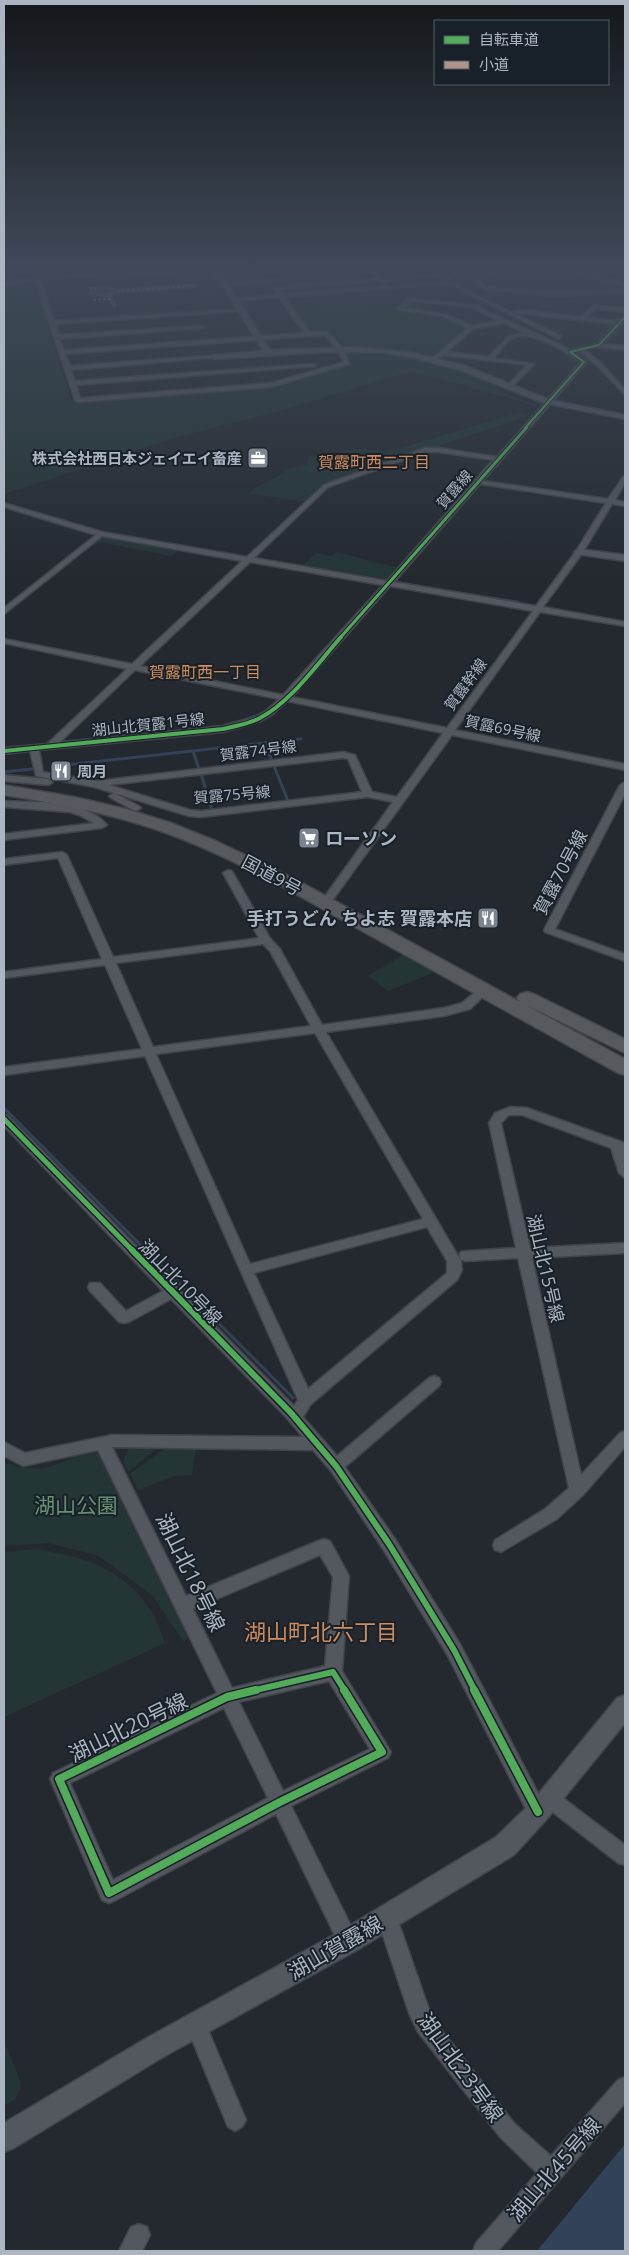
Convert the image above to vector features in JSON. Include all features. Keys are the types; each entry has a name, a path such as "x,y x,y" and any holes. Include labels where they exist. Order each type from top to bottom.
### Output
{"highway":[{"name":"国道9号","path":"4,783 74,794 136,808 220,838 329,898 484,990 625,1068"},
{"name":"国道9号","path":"4,790 92,806 168,828 329,898 625,1047"}],"street":[{"path":"68,369 78,400 271,385 314,369"},
{"path":"225,369 236,388"},
{"path":"73,383 227,372 308,369"},
{"path":"469,369 548,402 625,417"},
{"path":"509,387 526,369"},
{"name":"賀露線","path":"287,698 577,369"},
{"path":"604,369 625,393"},
{"path":"49,747 132,667 330,484 430,449 498,459"},
{"name":"賀露幹線","path":"329,898 579,552 625,478"},
{"path":"477,482 625,504"},
{"path":"4,505 101,534 625,624"},
{"path":"4,612 101,534"},
{"path":"579,552 625,558"},
{"name":"賀露69号線","path":"4,641 625,765"},
{"name":"湖山北賀露1号線","path":"4,751 223,729 258,719 287,698"},
{"name":"賀露75号線","path":"34,748 39,774 50,779 92,786 189,813 201,814 368,794"},
{"name":"賀露74号線","path":"92,786 343,755 352,757 368,794"},
{"path":"4,778 50,779"},
{"name":"賀露70号線","path":"625,785 549,930 625,958"},
{"path":"92,786 136,808"},
{"path":"368,794 399,800"},
{"path":"4,804 45,806 85,812 102,825 4,837"},
{"path":"4,862 62,855 246,1270 306,1400"},
{"path":"228,873 266,940 276,949 318,1028 454,1261 455,1270 452,1276 306,1400 295,1418"},
{"path":"4,974 266,940"},
{"path":"4,1071 455,1010 466,1006 484,990"},
{"name":"湖山北15号線","path":"577,1490 495,1129 495,1122 498,1116 506,1112 523,1111 621,1147"},
{"name":"湖山北10号線","path":"4,1120 295,1418 336,1466 400,1560 454,1650 498,1738 544,1805"},
{"path":"621,1147 625,1173"},
{"path":"246,1270 432,1221"},
{"path":"466,1256 625,1248"},
{"path":"95,1287 124,1318 173,1292"},
{"path":"336,1466 434,1382"},
{"path":"501,1545 551,1514 577,1490 625,1437"},
{"path":"4,1448 23,1460 112,1441 218,1441 316,1444"},
{"name":"湖山北18号線","path":"102,1443 348,1941"},
{"path":"182,1606 324,1546 341,1576 333,1672 382,1752 280,1802"},
{"path":"228,1697 333,1672"},
{"name":"湖山北20号線","path":"228,1697 59,1779 109,1893 280,1802"},
{"name":"湖山賀露線","path":"4,2138 154,2048 348,1941 505,1846 544,1805 625,1706"},
{"path":"544,1805 625,1856"},
{"name":"湖山北23号線","path":"387,1918 419,2013 425,2025 507,2130 551,2172"},
{"path":"196,2025 235,2120"},
{"name":"湖山北45号線","path":"484,2251 625,2087"}],"green space":[{"path":"4,369 61,369 72,402 271,386 330,369 442,369 541,407 411,371 283,410 174,438 4,494"},
{"path":"442,369 459,369 476,375 543,404"},
{"path":"520,412 530,415 333,482 326,485 308,502 250,494 251,491 287,469 307,465 309,456 333,454 357,448 382,451 397,449"},
{"path":"107,537 181,549 171,556 94,541"},
{"path":"336,552 398,567 385,581 302,567 316,553 332,556"},
{"path":"403,955 435,972 388,991 368,976"},
{"path":"129,1445 159,1446 128,1472 124,1462"},
{"path":"168,1446 196,1447 192,1475 174,1476 138,1490 130,1474"},
{"name":"湖山公園","path":"91,1450 101,1455 189,1635 184,1642 152,1595 97,1555 48,1543 4,1546 4,1463 18,1467 49,1467"},
{"path":"35,1549 86,1561 101,1566 115,1574 140,1596 151,1611 165,1643 4,1717 4,1552"},
{"path":"4,2041 22,2086 15,2099 4,2106"}],"water":[{"path":"4,1106 295,1398 293,1400 4,1110"},
{"path":"625,2144 625,2251 537,2251"}],"waterway":[{"path":"400,583 518,602"},
{"path":"243,721 255,716"},
{"path":"60,742 139,735"},
{"path":"56,766 301,739"},
{"path":"265,743 272,761"},
{"path":"193,751 199,769"},
{"path":"274,766 288,801"},
{"path":"4,772 32,769"},
{"path":"201,774 212,810"}],"cycle path":[{"path":"4,751 223,729 258,719 270,712 295,689 578,369"},
{"path":"4,1119 291,1413 336,1466 389,1544 454,1650 538,1812"},
{"path":"333,1672 382,1752 280,1802 109,1893 59,1779 227,1697 333,1672"}],"place":[{"name":"株式会社西日本ジェイエイ畜産","path":"258,458"},
{"name":"周月","path":"61,771"},
{"name":"ローソン","path":"309,838"},
{"name":"手打うどん ちよ志 賀露本店","path":"488,918"}],"district":[{"name":"賀露町西二丁目","path":"374,462"},
{"name":"賀露町西一丁目","path":"205,672"},
{"name":"湖山町北六丁目","path":"321,1631"}]}
